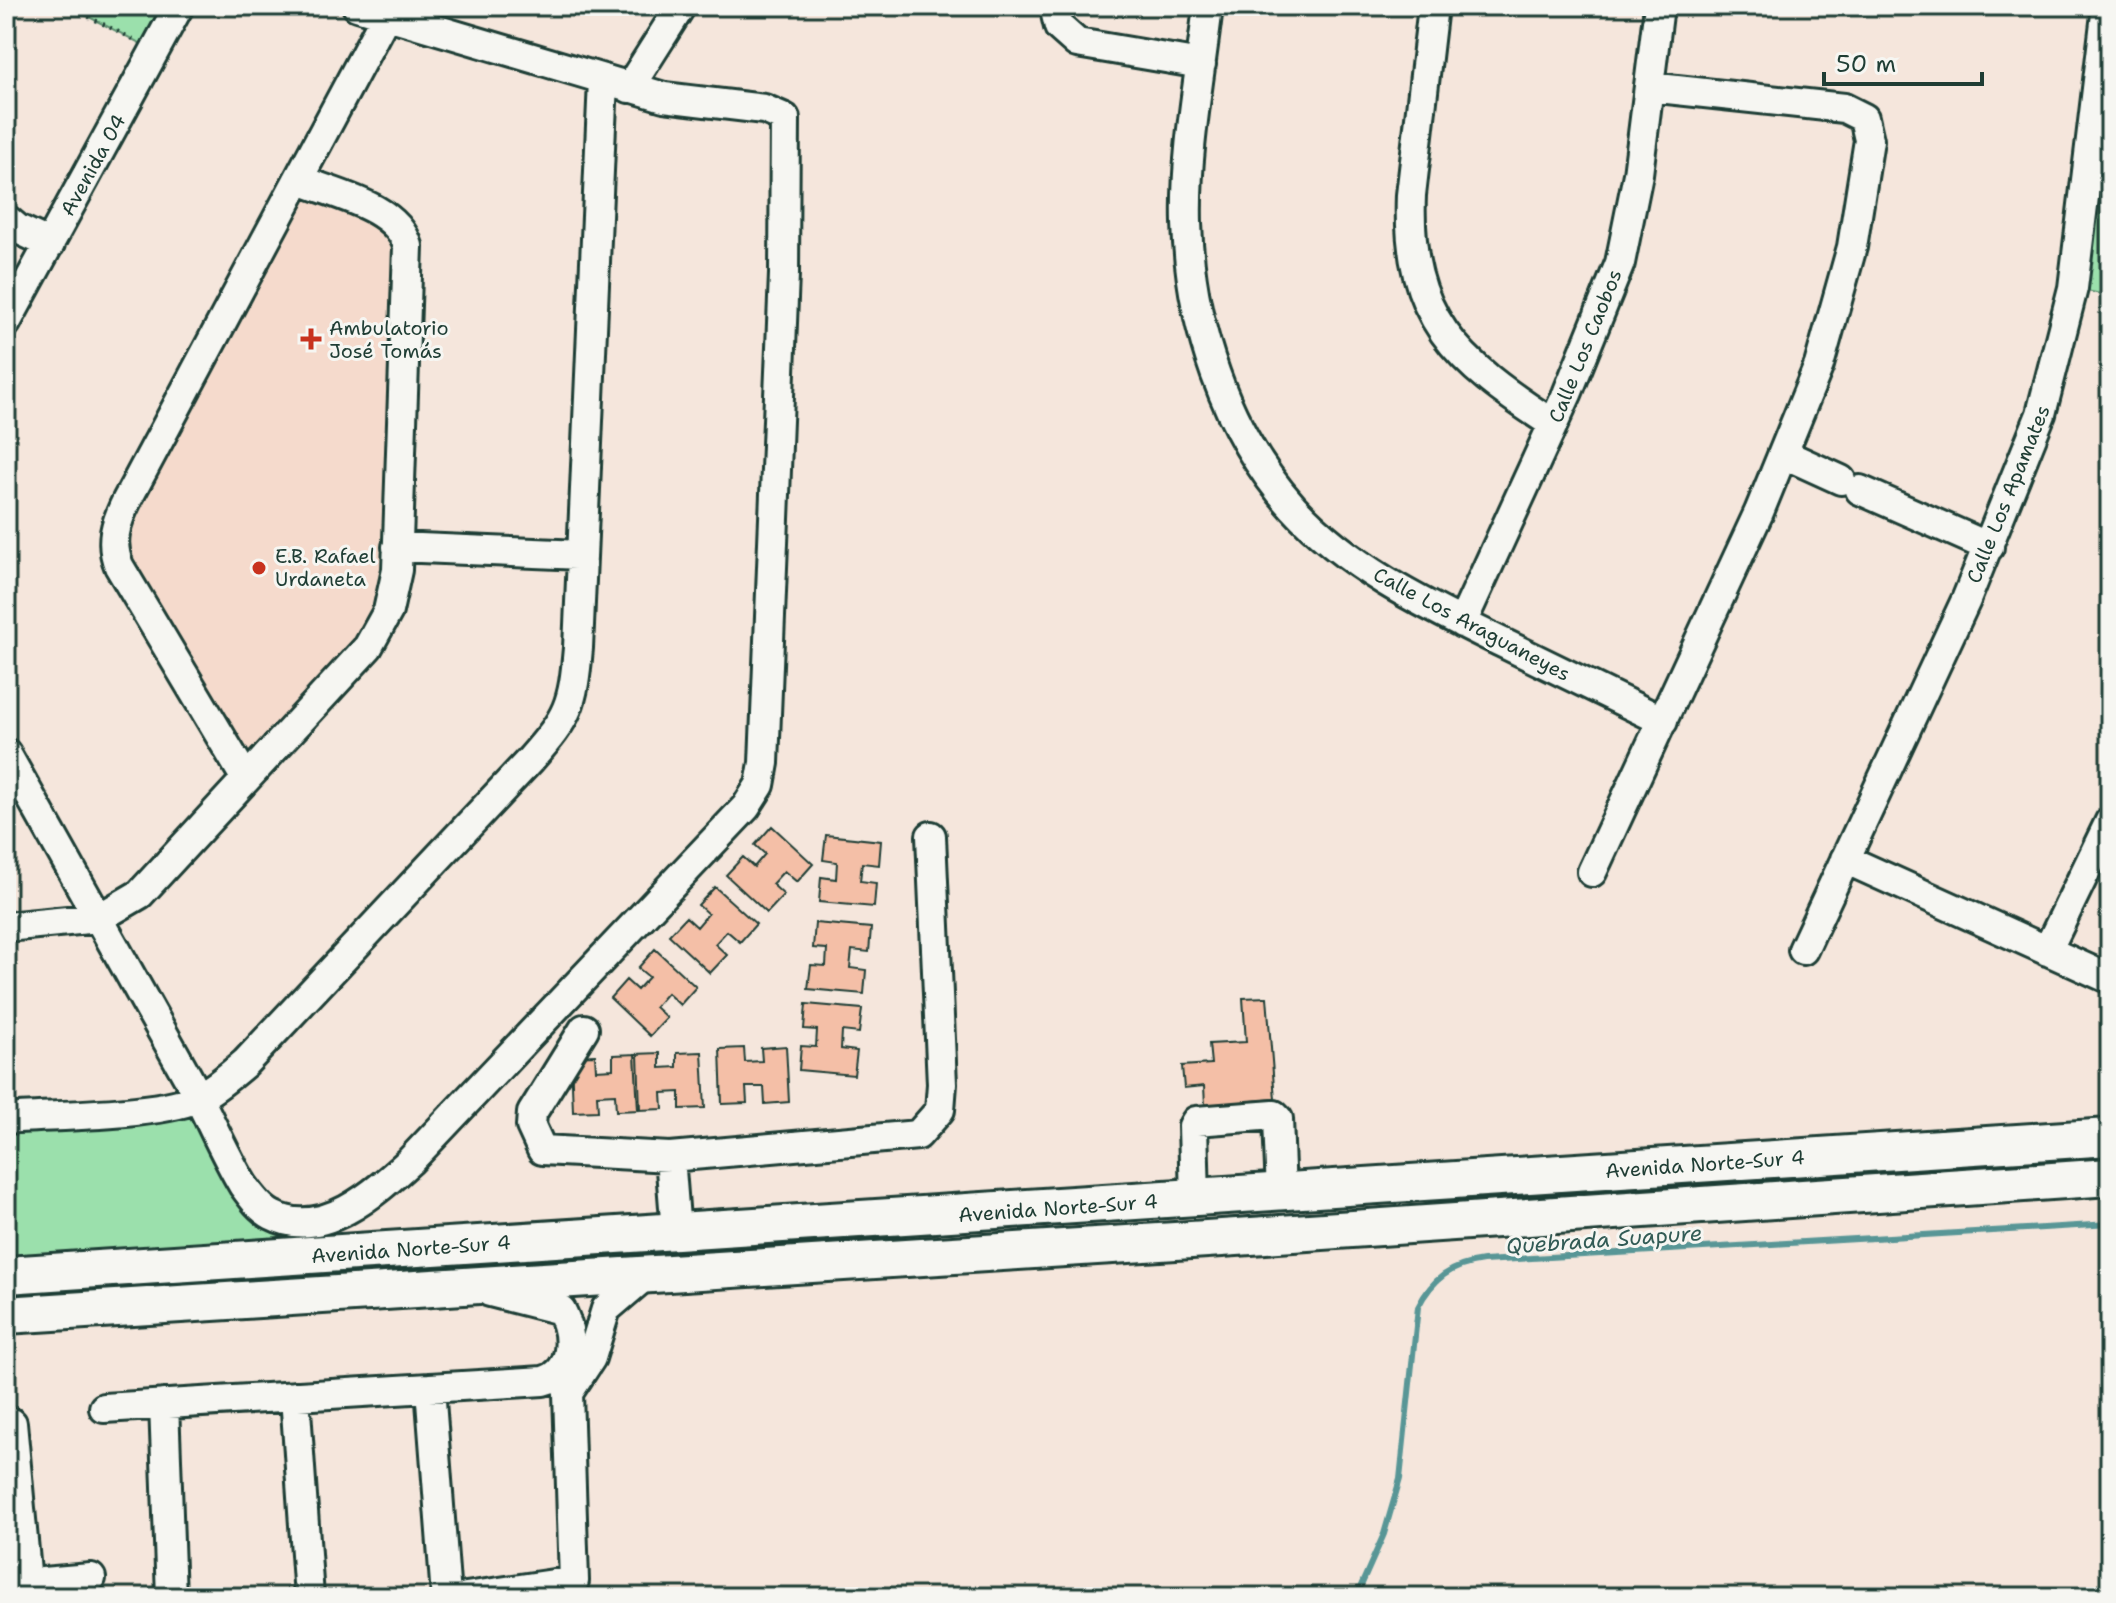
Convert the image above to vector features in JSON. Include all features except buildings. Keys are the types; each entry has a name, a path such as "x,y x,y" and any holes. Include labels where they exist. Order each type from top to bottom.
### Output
{"main road":[{"name":"Avenida Norte-Sur 4","path":"6,1275 2110,1137"},
{"name":"Avenida Norte-Sur 4","path":"6,1315 2110,1177"}],"street":[{"name":"Avenida 04","path":"6,323 179,6"},
{"path":"6,753 199,1097 242,1183 264,1210 283,1219 324,1220 386,1183 637,923 746,807 760,785 764,763 774,534 786,124 780,114 773,111 684,101 616,84 357,6"},
{"path":"6,1119 158,1108 199,1097 245,1063 558,728 575,687 616,84 681,6"},
{"path":"1054,6 1059,27 1077,43 1201,64"},
{"name":"Calle Los Araguaneyes","path":"1208,6 1188,185 1189,259 1199,321 1228,400 1261,464 1311,524 1372,573 1462,623 1663,721"},
{"path":"1433,6 1411,195 1417,271 1435,319 1470,366 1553,424"},
{"name":"Calle Los Caobos","path":"1462,623 1553,424 1620,263 1638,174 1659,6"},
{"name":"Calle Los Apamates","path":"1803,950 1989,547 2041,414 2066,323 2107,6"},
{"path":"246,779 119,566 115,555 114,531 386,15"},
{"path":"1592,872 1784,454 1819,365 1844,283 1861,199 1868,128 1864,118 1844,108 1649,87"},
{"path":"6,927 99,918 115,912 140,894 379,631 394,592 410,269 408,246 404,232 385,215 300,180"},
{"path":"6,219 18,229 50,244"},
{"path":"1784,454 1989,547"},
{"path":"397,547 582,555"},
{"path":"2047,951 2110,821"},
{"path":"584,1029 532,1113 531,1126 542,1150 670,1157 918,1135 935,1119 942,1084 931,836"},
{"path":"1845,859 2110,979"},
{"path":"1195,1199 1193,1126 1196,1121 1274,1115 1278,1119 1281,1193"},
{"path":"670,1157 676,1232"},
{"path":"283,1219 298,1256"},
{"path":"466,1597 574,1581 567,1399 580,1357 606,1309 647,1274"},
{"path":"462,1285 561,1310 606,1309"},
{"path":"561,1310 580,1357"},
{"path":"104,1408 543,1381 580,1357"},
{"path":"430,1388 446,1597"},
{"path":"295,1396 309,1597"},
{"path":"164,1404 171,1597"},
{"path":"6,1423 12,1423 16,1584 91,1578"}],"path":[{"path":"67,6 155,51"}],"shaded area":[{"name":"E.B. Rafael Urdaneta","path":"300,180 396,222 394,592 246,779 113,544"}],"green space":[{"path":"88,6 179,6 155,51 85,15"},
{"path":"2110,6 2110,296 2073,288"},
{"path":"181,1103 283,1219 298,1256 6,1275 6,1119"}],"waterway":[{"name":"Quebrada Suapure","path":"1356,1597 1384,1534 1400,1479 1418,1307 1436,1281 1452,1270 1483,1261 2110,1224"}],"place":[{"name":"Ambulatorio José Tomás","path":"311,339"},
{"name":"E.B. Rafael Urdaneta","path":"259,568"}]}
